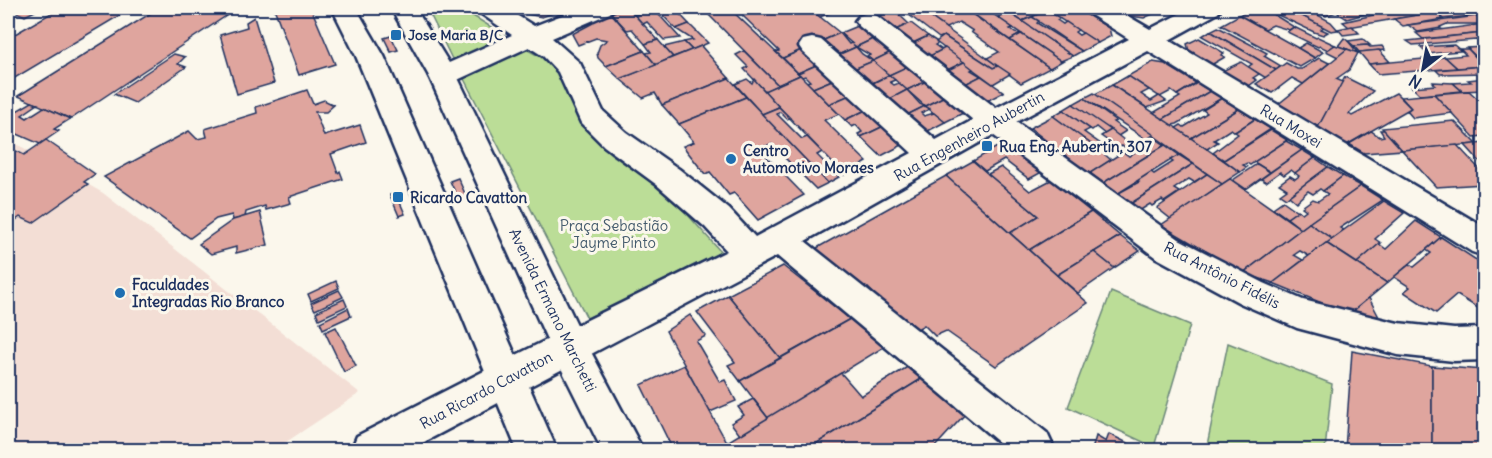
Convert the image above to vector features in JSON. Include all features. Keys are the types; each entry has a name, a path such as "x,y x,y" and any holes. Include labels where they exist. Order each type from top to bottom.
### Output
{"street":[{"path":"344,8 370,57 537,450"},
{"name":"Avenida Ermano Marchetti","path":"404,8 443,76 569,346 622,450"},
{"path":"489,8 552,50 570,69 591,116 615,139 668,177 717,218 765,247 1033,446"},
{"path":"443,76 601,8"},
{"name":"Rua Moxei","path":"1097,8 1485,243"},
{"name":"Rua Engenheiro Aubertin","path":"569,346 765,247 995,121 1209,8"},
{"name":"Rua Antônio Fidélis","path":"868,21 995,121 1167,248 1252,293 1297,313 1398,339 1454,345 1485,344"},
{"path":"812,46 933,155"},
{"name":"Rua Ricardo Cavatton","path":"371,450 569,346"}],"shaded area":[{"name":"Faculdades Integradas Rio Branco","path":"8,139 103,193 360,393 274,450 8,450"}],"green space":[{"path":"427,8 460,8 509,38 454,63"},
{"name":"Praça Sebastião Jayme Pinto","path":"526,49 541,57 559,73 579,122 611,154 672,197 721,252 587,318 463,77 480,64"},
{"path":"1111,292 1190,325 1154,447 1068,407"},
{"path":"1228,343 1332,384 1325,450 1206,450"}],"building":[{"path":"8,8 41,8 25,16 16,12 8,17"},
{"path":"60,8 132,8 8,82 8,38"},
{"path":"159,8 238,8 71,119 18,96"},
{"path":"274,8 311,8 335,64 299,75"},
{"path":"519,8 567,8 542,17 527,14"},
{"path":"628,8 658,40 645,44 632,29 627,30 611,13"},
{"path":"656,8 674,8 689,24 676,29"},
{"path":"702,8 729,8 800,75 778,85"},
{"path":"764,8 809,8 840,33 783,58 776,52 779,51 743,16"},
{"path":"809,8 831,8 835,11 820,17"},
{"path":"900,8 918,8 998,66 993,68 944,36 939,38"},
{"path":"918,8 963,8 1050,68 1021,83 987,58 999,52 971,32 973,31 959,22 946,28"},
{"path":"1002,8 1073,56 1061,61 997,17 1002,15 994,9"},
{"path":"1032,8 1051,8 1022,21 1014,16"},
{"path":"1076,8 1109,28 1111,36 1098,43 1046,10"},
{"path":"1117,8 1146,8 1155,13 1144,18 1131,16"},
{"path":"1253,8 1263,8 1294,27 1289,30 1273,25 1265,29 1239,15"},
{"path":"1263,8 1287,8 1324,27 1321,29 1328,32 1323,35 1314,32"},
{"path":"1287,8 1305,8 1331,22 1338,30 1331,31"},
{"path":"1318,8 1346,8 1326,16 1318,12 1322,10"},
{"path":"1352,8 1385,8 1347,19 1338,13"},
{"path":"1392,8 1408,10 1435,8 1440,11 1349,27 1343,22 1373,15 1371,13"},
{"path":"1471,8 1480,15 1443,19 1437,14 1447,13 1444,10"},
{"path":"653,9 680,38 664,40 647,22 643,24 635,15"},
{"path":"894,10 909,24 893,31 872,19"},
{"path":"987,10 1013,28 1010,29 1015,33 1021,34 1010,40 975,15"},
{"path":"1046,10 1060,18 1057,20 1063,24 1066,22 1078,30 1075,32 1079,35 1083,33 1098,43 1082,51 1032,17"},
{"path":"1435,12 1443,19 1403,26 1394,19"},
{"path":"611,13 644,51 606,66 598,58 597,53 600,45 607,40 596,38 578,45 572,34 593,23 591,21"},
{"path":"1239,15 1315,58 1300,67 1221,25"},
{"path":"1477,16 1484,24 1447,24 1441,28 1418,32 1408,25"},
{"path":"254,17 274,83 237,94 220,35 247,27 246,22"},
{"path":"1032,17 1039,21 1037,23 1082,51 1073,56 1022,21"},
{"path":"911,23 928,36 906,46 893,31"},
{"path":"689,24 708,43 692,50 684,42 693,40 676,29"},
{"path":"862,24 875,38 856,47 840,33"},
{"path":"1484,24 1484,33 1423,39 1416,33"},
{"path":"1352,26 1359,33 1343,35 1338,29"},
{"path":"1218,27 1267,53 1264,56 1281,66 1276,70 1210,31"},
{"path":"1294,27 1335,45 1328,50 1318,47 1287,32"},
{"path":"1210,31 1276,70 1266,78 1248,67 1252,64 1202,36"},
{"path":"840,33 849,44 856,47 838,55 822,41"},
{"path":"1484,33 1484,42 1476,40 1413,45 1407,41"},
{"path":"1021,34 1062,61 1050,68 1010,40"},
{"path":"391,36 398,50 391,52 384,38"},
{"path":"928,36 939,43 935,45 942,50 923,60 910,45"},
{"path":"944,36 993,68 998,66 1010,74 993,84 936,42"},
{"path":"875,38 892,52 873,61 867,56 870,55 856,47"},
{"path":"1199,38 1224,53 1221,55 1225,57 1211,65 1189,51 1187,44"},
{"path":"1344,38 1348,41 1358,53 1338,46"},
{"path":"1363,39 1370,45 1354,46 1348,41"},
{"path":"658,40 673,57 656,65 646,53 651,52 645,44"},
{"path":"684,42 692,50 673,57 664,47"},
{"path":"1306,43 1323,52 1315,58 1298,48"},
{"path":"1335,45 1347,49 1338,57 1326,51"},
{"path":"1454,45 1461,51 1427,54 1420,47"},
{"path":"701,46 729,78 662,105 655,93 643,98 620,79"},
{"path":"1354,46 1382,46 1385,50 1359,52"},
{"path":"856,47 873,61 854,69 838,55"},
{"path":"1484,47 1484,64 1467,48"},
{"path":"945,48 964,62 941,73 926,58"},
{"path":"804,49 821,63 798,73 783,58"},
{"path":"1347,49 1358,53 1349,70 1336,79 1343,82 1316,131 1276,106"},
{"path":"1460,49 1468,49 1484,66 1457,68 1445,57 1466,55"},
{"path":"895,50 910,66 889,75 873,61"},
{"path":"1379,50 1390,62 1369,64 1359,52"},
{"path":"644,51 656,65 620,79 606,66"},
{"path":"744,51 778,85 765,91 744,69 748,67 736,55"},
{"path":"174,54 185,57 178,64 186,67 135,103 114,94"},
{"path":"1445,57 1457,68 1378,74 1369,64"},
{"path":"1319,58 1329,63 1303,84 1292,78 1272,93 1256,84 1286,63 1302,69"},
{"path":"873,61 889,75 870,84 854,69"},
{"path":"964,62 981,76 962,86 944,72"},
{"path":"1153,62 1165,64 1196,83 1177,95 1171,91 1160,97 1128,76"},
{"path":"1241,62 1259,74 1253,78 1257,80 1246,88 1220,72"},
{"path":"821,63 837,78 813,88 806,82 810,81 805,76 802,77 798,73"},
{"path":"908,66 931,79 907,90 889,75"},
{"path":"1484,66 1484,73 1440,74 1436,70"},
{"path":"800,75 839,114 824,120 867,162 844,175 764,91"},
{"path":"889,75 895,80 890,82 894,85 899,83 907,90 887,101 869,85"},
{"path":"981,76 1004,92 981,104 959,87"},
{"path":"1128,76 1149,90 1141,94 1151,101 1159,96 1166,101 1147,108 1112,85"},
{"path":"1345,77 1373,91 1349,114 1352,116 1396,93 1411,108 1343,147 1316,131"},
{"path":"729,78 746,97 679,124 662,105"},
{"path":"837,78 850,95 829,104 813,88"},
{"path":"1484,78 1484,90 1462,91 1453,83 1471,82 1468,80"},
{"path":"747,79 752,83 754,79 779,107 762,114 735,84"},
{"path":"931,79 945,96 925,106 907,90"},
{"path":"1433,82 1453,83 1462,91 1420,95 1412,87 1435,85"},
{"path":"1197,83 1210,91 1163,119 1153,113 1180,97 1177,95"},
{"path":"1112,85 1240,172 1222,184 1095,94"},
{"path":"307,90 313,104 324,100 334,105 326,112 315,112 324,136 360,125 366,142 331,154 338,173 340,171 343,179 289,197 291,203 266,210 265,206 246,212 245,217 233,220 232,215 216,219 190,238 104,177 189,131 197,139 207,137 205,129 257,113 256,107"},
{"path":"907,90 920,104 925,106 903,117 886,101"},
{"path":"1210,91 1222,98 1177,124 1172,125 1163,119"},
{"path":"1469,91 1477,98 1484,98 1484,136 1474,137 1434,94"},
{"path":"1094,93 1154,135 1145,141 1141,139 1143,137 1084,98"},
{"path":"949,94 969,110 945,122 925,106"},
{"path":"1434,94 1452,113 1413,118 1407,111 1411,108 1401,97"},
{"path":"850,95 870,108 845,120 829,104"},
{"name":"Centro Automotivo Moraes","path":"746,97 828,183 816,189 771,144 759,149 804,195 758,220 734,193 729,195 710,172 705,174 683,146 694,142 679,124"},
{"path":"1084,98 1126,131 1118,136 1073,104"},
{"path":"1222,98 1239,109 1191,138 1176,128 1181,125 1184,127 1207,113 1203,110"},
{"path":"32,102 38,104 22,115 27,118 44,107 70,119 54,129 59,131 40,144 8,130 8,109 15,112"},
{"path":"1073,104 1111,130 1105,134 1096,127 1092,130 1063,110"},
{"path":"925,106 930,109 921,113 924,116 934,113 945,122 924,133 905,116"},
{"path":"779,107 790,118 787,119 780,112 777,114 802,139 807,137 822,152 817,155 839,177 828,183 762,114"},
{"path":"1239,109 1255,119 1235,132 1231,129 1214,140 1218,142 1207,149 1191,138"},
{"path":"866,110 884,126 861,137 858,134 862,132 856,125 852,127 845,120"},
{"path":"1063,110 1090,129 1084,132 1109,150 1103,153 1053,116"},
{"path":"1053,116 1111,160 1089,174 1030,128"},
{"path":"1255,119 1271,129 1224,160 1213,153 1238,134 1235,132"},
{"path":"1454,121 1477,144 1402,150 1382,128"},
{"path":"888,124 908,142 881,156 861,137"},
{"path":"1111,130 1133,146 1127,150 1122,146 1118,148 1101,136"},
{"path":"1271,130 1287,140 1250,165 1247,163 1243,165 1247,167 1240,172 1224,160"},
{"path":"1380,130 1384,130 1402,150 1364,153 1349,144 1371,131 1380,137 1384,136"},
{"path":"1152,136 1165,145 1103,183 1090,173 1123,152 1129,156 1135,152 1130,149"},
{"path":"46,140 95,174 84,182 88,184 33,223 20,217 8,226 8,147 24,155"},
{"path":"1286,141 1302,150 1270,172 1254,162"},
{"path":"1484,143 1484,166 1465,145"},
{"path":"1165,145 1179,155 1117,194 1103,183"},
{"path":"1457,145 1484,174 1484,184 1436,187 1402,150"},
{"path":"997,147 1012,149 1042,172 1029,179 1004,160 985,171 973,161"},
{"path":"1302,150 1315,158 1295,173 1291,170 1284,175 1280,172 1266,182 1261,179"},
{"path":"1179,155 1193,164 1130,204 1117,194 1139,182 1137,181 1151,172 1154,174 1173,162 1170,160"},
{"path":"1315,158 1328,167 1286,198 1280,194 1287,189 1279,184 1290,176 1295,179 1299,176 1295,173"},
{"path":"973,161 1038,216 1010,233 946,176"},
{"path":"1193,164 1207,174 1194,182 1189,179 1174,189 1179,192 1164,202 1162,200 1152,206 1150,204 1139,211 1130,204"},
{"path":"1257,164 1270,172 1246,189 1233,180"},
{"path":"1001,167 1030,191 1051,180 1091,212 1029,250 1010,233 1038,216 988,174"},
{"path":"1328,167 1343,176 1323,191 1320,189 1313,194 1308,191 1296,202 1289,196"},
{"path":"1207,174 1222,184 1171,219 1157,208"},
{"path":"946,176 1088,303 996,366 946,331 935,336 924,325 912,332 868,288 857,293 815,249"},
{"path":"1343,176 1361,186 1301,229 1287,218 1298,210 1302,213 1306,210 1302,207 1313,199 1318,201 1328,194 1323,191"},
{"path":"458,178 467,198 459,201 450,181"},
{"path":"1230,179 1301,229 1243,273 1161,225"},
{"path":"1361,186 1383,200 1340,228 1344,230 1332,239 1309,223"},
{"path":"396,193 405,214 399,216 390,195"},
{"path":"1283,201 1297,211 1287,218 1273,208"},
{"path":"1384,201 1404,213 1375,239 1381,243 1357,263 1326,243"},
{"path":"260,212 268,245 236,253 236,247 211,254 199,244 233,220"},
{"path":"1091,212 1120,236 1057,275 1029,250"},
{"path":"1416,221 1441,237 1387,283 1357,263 1379,244 1386,249"},
{"path":"1309,223 1332,239 1309,256 1300,251 1294,255 1303,260 1273,283 1243,273"},
{"path":"1120,236 1140,251 1114,268 1094,252"},
{"path":"1441,237 1484,265 1484,312 1457,295 1436,313 1404,292 1410,287 1394,277 1410,264 1414,267 1431,253 1426,250"},
{"path":"1326,243 1387,283 1352,312 1335,306 1334,308 1273,283"},
{"path":"1094,252 1114,268 1078,293 1057,275"},
{"path":"783,266 850,319 780,358 728,295"},
{"path":"336,281 339,288 311,301 308,294"},
{"path":"339,290 343,297 315,310 311,303"},
{"path":"728,295 780,358 740,381 728,365 735,362 697,312"},
{"path":"1369,298 1379,317 1352,312"},
{"path":"344,299 347,306 319,319 316,312"},
{"path":"348,308 351,316 323,329 320,322"},
{"path":"690,315 706,336 696,341 720,382 725,380 736,401 710,412 666,331"},
{"path":"850,319 884,347 768,418 740,381"},
{"path":"336,327 356,366 344,372 325,332"},
{"path":"1352,351 1432,366 1432,450 1345,450"},
{"path":"684,365 731,450 673,450 641,385"},
{"path":"909,366 923,378 806,450 731,450 727,442 841,373 861,396"},
{"path":"1432,366 1484,370 1484,450 1432,450"},
{"path":"923,378 967,412 932,450 806,450"},
{"path":"753,399 768,418 740,435 731,423 744,415 738,407"},
{"path":"1109,434 1140,450 1092,450 1096,436 1106,442"}],"place":[{"name":"Jose Maria B/C","path":"396,35"},
{"name":"Rua Eng. Aubertin, 307","path":"987,146"},
{"name":"Centro Automotivo Moraes","path":"731,159"},
{"name":"Ricardo Cavatton","path":"398,197"},
{"name":"Faculdades Integradas Rio Branco","path":"120,293"}]}
